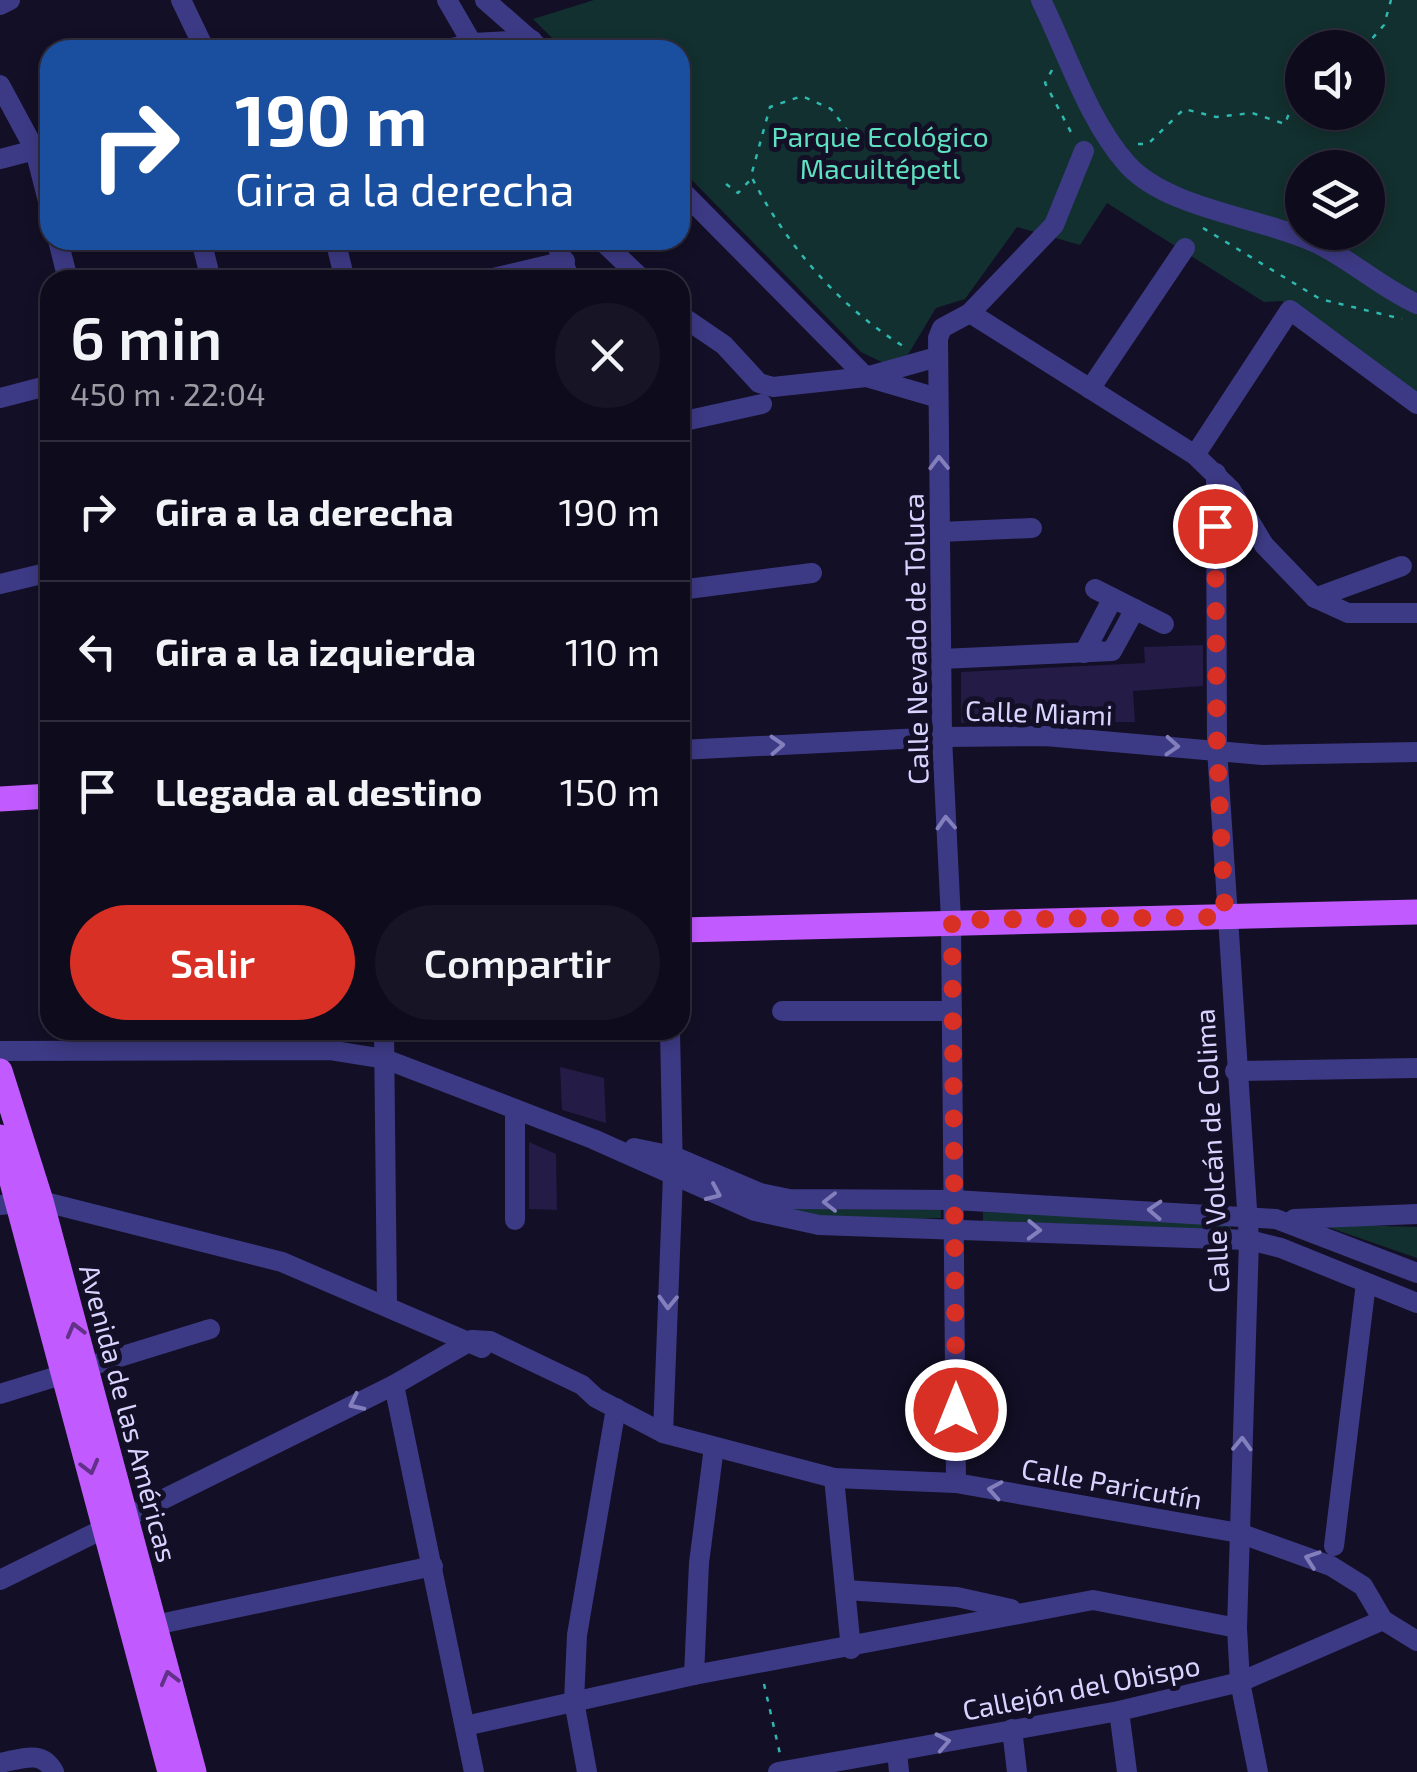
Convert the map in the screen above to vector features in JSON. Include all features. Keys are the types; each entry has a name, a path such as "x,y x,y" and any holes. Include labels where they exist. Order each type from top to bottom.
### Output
{"main road":[{"path":"0,799 40,797"},
{"path":"690,930 952,920 1417,912"},
{"name":"Avenida de las Américas","path":"0,1071 21,1202"},
{"name":"Avenida de las Américas","path":"0,1136 75,1370 115,1521 170,1772"},
{"name":"Avenida de las Américas","path":"115,1521 154,1625 194,1772"}],"street":[{"path":"0,5 10,0"},
{"path":"181,0 200,40"},
{"path":"447,0 470,40"},
{"path":"485,0 531,40"},
{"path":"1041,0 1111,144 1130,168 1174,194 1318,244 1417,304"},
{"path":"0,85 40,144"},
{"path":"0,159 40,149"},
{"path":"690,322 724,345 759,383 773,388 866,377 938,358 942,328 970,313 1054,225 1084,152"},
{"path":"690,199 866,377 938,398"},
{"path":"1090,389 1185,248"},
{"path":"612,250 632,270"},
{"path":"1195,456 1290,310 1417,404"},
{"path":"970,313 1195,456 1216,474 1264,545 1315,598 1348,613 1417,613"},
{"name":"Calle Nevado de Toluca","path":"938,358 942,736 952,920 956,1483"},
{"path":"0,398 40,388"},
{"path":"690,420 762,404"},
{"name":"Calle Volcán de Colima","path":"1216,474 1217,749 1248,1240 1237,1628 1240,1682 1258,1772"},
{"path":"1215,526 1250,521"},
{"path":"940,532 1032,528"},
{"path":"1315,598 1402,566"},
{"path":"690,589 812,572"},
{"path":"0,584 40,574"},
{"path":"1084,652 1104,593 1164,624"},
{"path":"941,659 1112,651 1135,609"},
{"name":"Calle Miami","path":"690,749 942,736 1045,736 1262,755 1417,752"},
{"name":"Calle Miami","path":"1217,749 1261,768 1417,762"},
{"path":"782,1011 952,1010"},
{"path":"384,1040 387,1305"},
{"path":"663,1432 673,1166 670,1040"},
{"path":"0,1051 329,1050 384,1059 593,1139 789,1199 954,1200 1276,1219 1417,1214"},
{"path":"1235,1071 1417,1068"},
{"path":"516,1109 516,1220"},
{"path":"673,1166 754,1212 785,1220 819,1226 1248,1240 1417,1303"},
{"name":"Calle Paricutín","path":"21,1202 282,1262 472,1340 490,1341 582,1384 606,1403 663,1432 714,1447 834,1478 956,1483 1239,1533 1331,1566 1363,1586 1384,1620 1417,1641"},
{"path":"1276,1219 1417,1273"},
{"path":"1334,1546 1366,1283"},
{"path":"0,1394 210,1329"},
{"path":"0,1580 394,1385 472,1340"},
{"path":"394,1385 474,1772"},
{"path":"587,1772 574,1701 577,1636 606,1403"},
{"path":"694,1675 699,1563 714,1447"},
{"path":"834,1478 851,1649"},
{"path":"154,1625 433,1566"},
{"path":"845,1590 958,1597 1020,1612"},
{"path":"465,1726 694,1675 851,1649 1093,1600 1237,1628"},
{"name":"Callejón del Obispo","path":"781,1771 898,1761 1012,1729 1240,1682 1384,1620"},
{"path":"1119,1710 1127,1772"},
{"path":"1012,1729 1017,1772"},
{"path":"0,1763 36,1756 45,1759 54,1772"}],"path":[{"path":"1380,30 1390,0"},
{"path":"726,184 738,193 752,178 770,107 802,96 831,109 856,142"},
{"path":"1111,144 1148,144 1184,109 1216,117 1252,113 1285,124"},
{"path":"752,178 784,236 873,327 904,346"},
{"path":"760,1662 781,1771"}],"green space":[{"name":"Parque Ecológico Macuiltépetl","path":"594,0 1417,0 1417,405 1282,301 1264,302 1107,203 1080,245 1017,227 965,299 936,308 909,353 890,366 861,352 690,178 690,40 554,40 533,19"},
{"path":"698,1172 821,1209 941,1210 941,1218 818,1222"},
{"path":"983,1212 1229,1219 1231,1230 983,1221"},
{"path":"1319,1224 1417,1227 1417,1258"}],"building":[{"path":"1203,645 1203,686 1133,691 1135,722 961,723 961,672 1145,663 1144,647"},
{"path":"560,1067 604,1078 606,1123 562,1110"},
{"path":"529,1142 556,1154 557,1210 529,1209"}],"route":[{"path":"956,1410 952,920 1225,917 1217,749 1215,526"}]}
